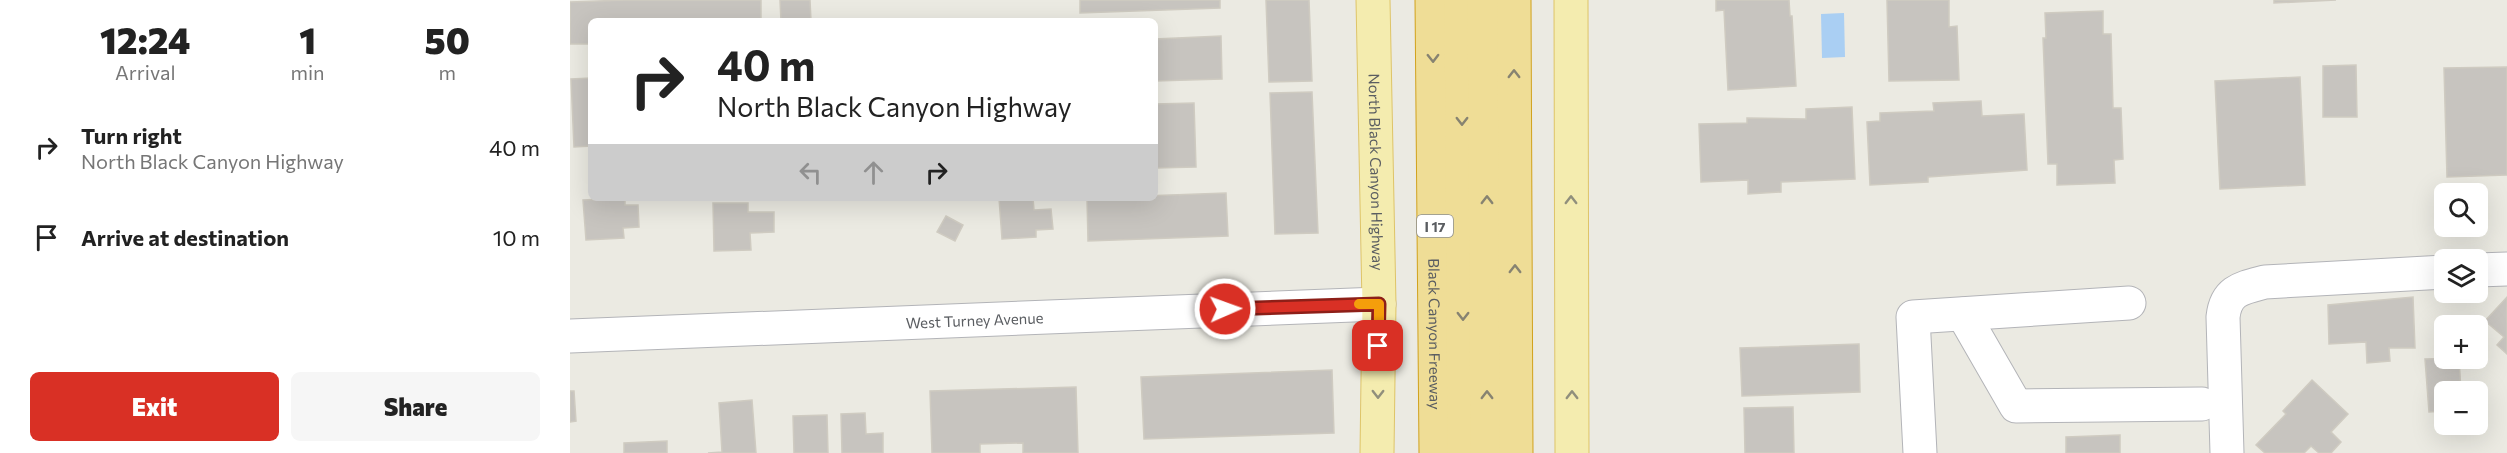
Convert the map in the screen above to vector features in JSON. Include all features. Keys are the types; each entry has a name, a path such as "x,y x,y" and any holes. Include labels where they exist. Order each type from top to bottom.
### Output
{"highway":[{"name":"Black Canyon Freeway","path":"1432,0 1436,453"},
{"path":"1461,0 1464,453"},
{"path":"1484,0 1487,453"},
{"path":"1514,0 1516,453"}],"main road":[{"name":"North Black Canyon Highway","path":"1373,0 1379,304 1377,453"},
{"path":"1570,0 1572,453"}],"street":[{"path":"2488,270 2507,269"},
{"path":"2227,453 2223,317 2229,297 2242,288 2265,282 2434,273"},
{"path":"1920,453 1913,317 2129,303"},
{"name":"West Turney Avenue","path":"570,336 1379,304"},
{"path":"1963,314 2016,406 2202,404"}],"water":[{"path":"1844,13 1845,57 1822,58 1821,14"}],"building":[{"path":"761,0 761,18 588,18 588,44 570,44 570,2"},
{"path":"780,0 810,0 811,18 781,18"},
{"path":"1080,0 1220,0 1220,8 1080,13"},
{"path":"1266,0 1309,0 1312,81 1269,82"},
{"path":"1716,0 1789,0 1796,86 1728,90 1724,10 1716,11"},
{"path":"1887,0 1949,0 1949,27 1957,26 1959,80 1889,81"},
{"path":"2274,0 2336,0 2274,3"},
{"path":"2103,11 2103,34 2111,34 2113,108 2121,108 2123,159 2114,160 2115,183 2057,185 2057,164 2048,164 2043,38 2046,38 2045,13"},
{"path":"1221,36 1222,79 1158,81 1158,39"},
{"path":"2356,65 2357,117 2323,117 2323,66"},
{"path":"2507,67 2507,175 2447,177 2444,68"},
{"path":"2300,77 2305,185 2220,189 2215,81"},
{"path":"588,78 588,146 574,147 571,79"},
{"path":"1312,92 1318,233 1275,234 1270,93"},
{"path":"1981,101 1982,116 2024,114 2027,170 1928,177 1928,182 1870,185 1867,122 1880,121 1880,113 1934,111 1933,103"},
{"path":"1194,103 1196,167 1158,168 1158,104"},
{"path":"1852,107 1855,179 1781,182 1781,192 1748,194 1748,180 1701,182 1699,124 1747,123 1747,118 1806,119 1806,109"},
{"path":"1226,193 1228,236 1088,241 1087,201 1158,201 1158,195"},
{"path":"583,200 625,201 625,205 638,205 639,227 623,228 624,238 586,240"},
{"path":"999,201 1033,201 1034,210 1051,209 1053,229 1036,230 1036,237 1002,239"},
{"path":"713,203 748,203 748,212 774,212 774,232 750,233 751,250 714,251"},
{"path":"946,216 963,225 955,241 937,232"},
{"path":"2413,297 2415,348 2389,348 2390,361 2367,363 2366,342 2329,344 2328,305"},
{"path":"2507,297 2507,354 2497,345 2504,337 2488,324 2488,318"},
{"path":"1859,344 1860,392 1742,396 1740,348"},
{"path":"2425,359 2434,359 2434,369 2460,369 2460,381 2434,381 2434,412 2429,412"},
{"path":"1332,370 1334,433 1144,439 1141,377"},
{"path":"2312,380 2348,414 2331,432 2341,442 2331,453 2319,453 2311,446 2304,453 2265,453 2256,445 2286,414 2283,411"},
{"path":"1076,387 1078,453 1023,453 1023,443 980,444 980,453 932,453 930,391"},
{"path":"570,391 574,391 576,421 570,422"},
{"path":"752,400 756,453 708,453 722,452 719,403"},
{"path":"1793,407 1794,453 1745,453 1744,408"},
{"path":"865,413 866,434 883,433 883,453 842,453 841,414"},
{"path":"827,415 828,453 794,453 793,416"},
{"path":"2120,435 2120,453 2066,453 2066,437"},
{"path":"667,441 667,453 624,453 624,443"}],"slow traffic":[{"path":"1359,304 1379,304 1379,324"}],"route":[{"path":"1225,309 1354,303 1379,304 1378,346"}]}
